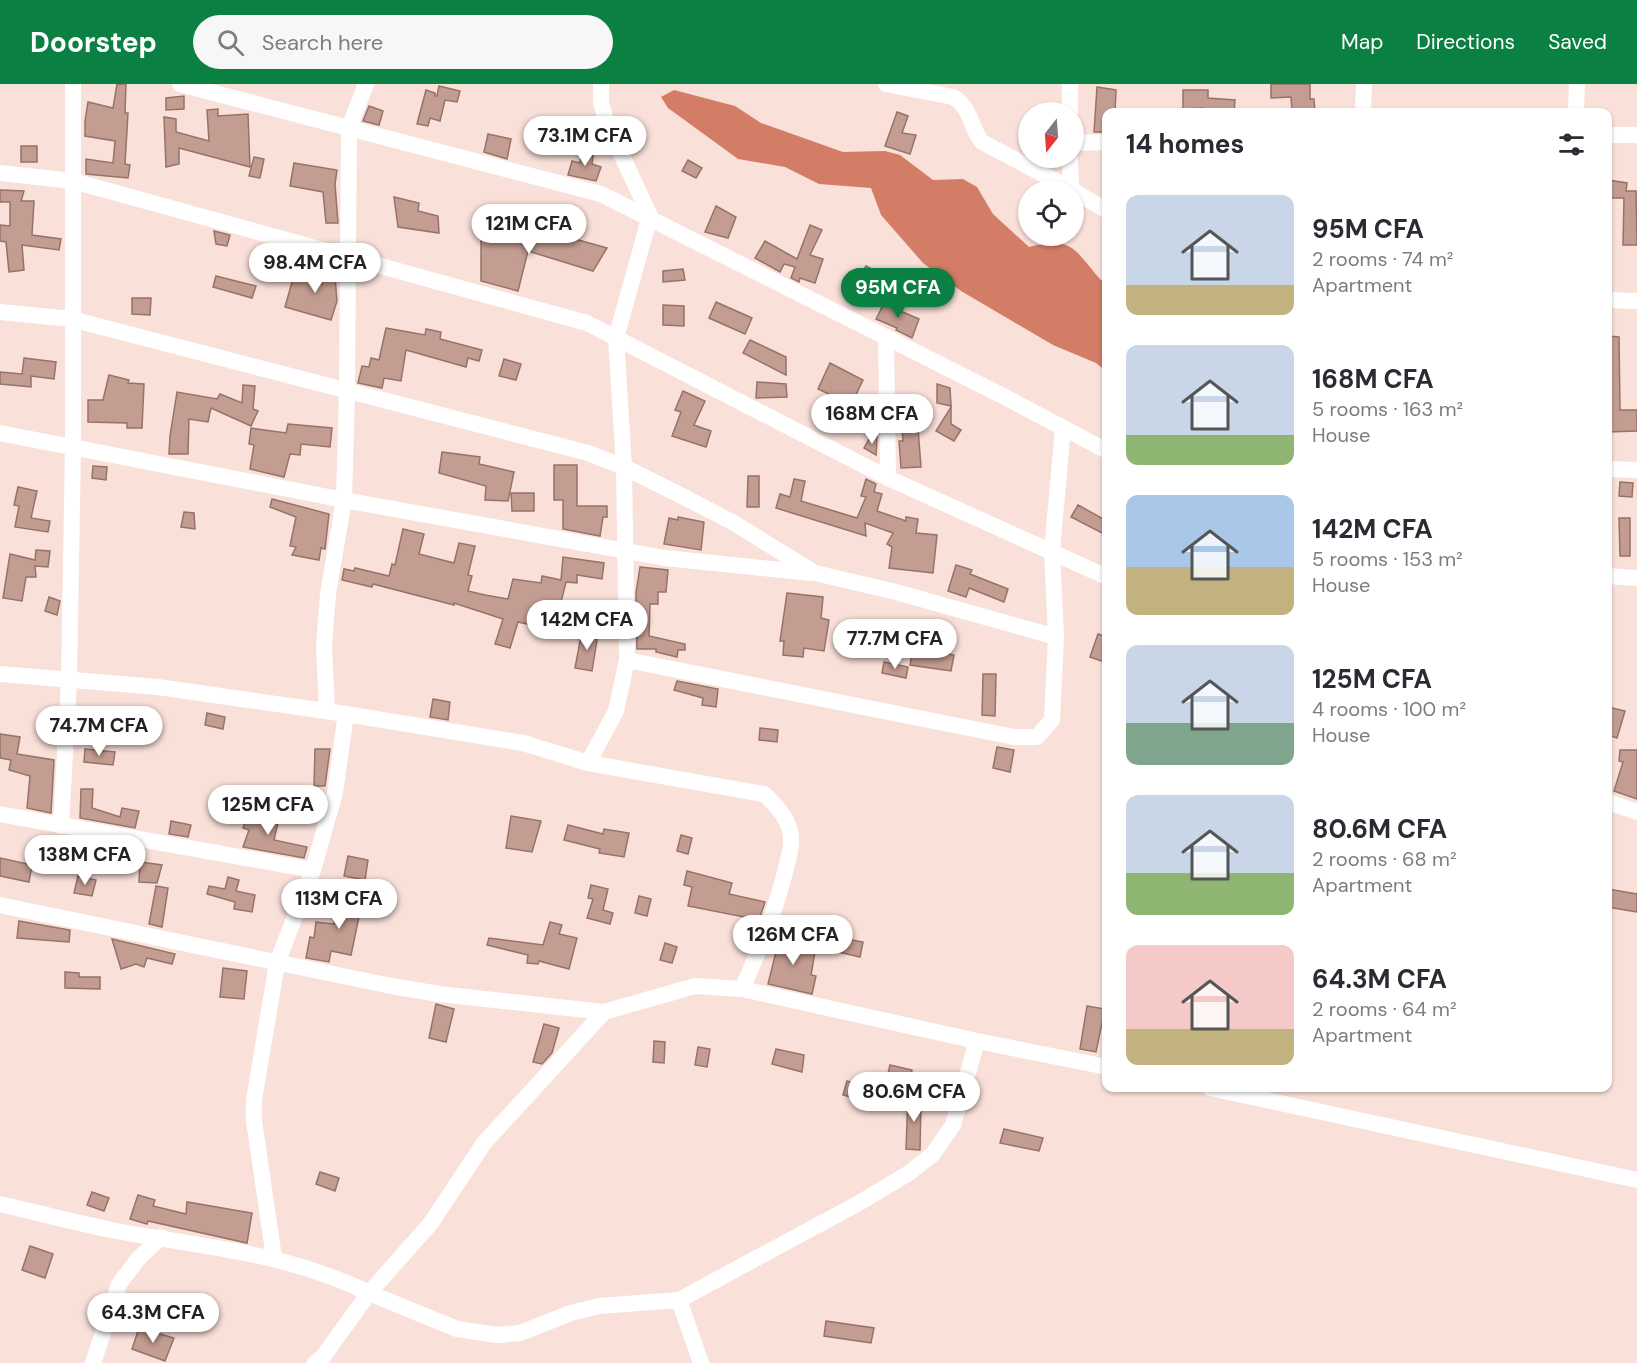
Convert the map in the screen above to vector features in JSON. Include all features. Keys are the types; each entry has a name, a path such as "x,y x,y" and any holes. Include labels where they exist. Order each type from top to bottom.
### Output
{"street":[{"path":"61,826 69,680 73,447 73,84"},
{"path":"180,84 601,194 650,216 1102,448"},
{"path":"327,711 324,646 328,594 344,500 349,128 366,84"},
{"path":"588,763 616,711 627,660 624,467 616,338 650,216 607,124 601,102 601,84"},
{"path":"886,84 954,97 963,102 974,132 982,142 1054,180"},
{"path":"1070,84 1070,102"},
{"path":"1363,108 1364,84"},
{"path":"1576,108 1577,84"},
{"path":"1612,135 1637,135"},
{"path":"1084,143 1102,142"},
{"path":"0,173 73,181 587,323 888,478 1102,575"},
{"path":"1084,197 1102,208"},
{"path":"1612,300 1637,301"},
{"path":"0,312 72,319 588,453 624,467 734,523 815,573"},
{"path":"886,337 888,478"},
{"path":"627,660 1014,737 1037,737 1052,720 1056,637 1052,551 1063,428"},
{"path":"0,433 344,500 624,551 665,558 815,573 896,591 1056,637"},
{"path":"1612,470 1637,470"},
{"path":"1612,576 1637,578"},
{"path":"0,674 158,687 327,711 523,743 588,763 764,794 776,804 790,831 791,845 776,909 742,989"},
{"path":"274,1258 254,1121 254,1100 278,963 313,870 335,793 346,714"},
{"path":"1612,803 1637,812"},
{"path":"0,814 313,870"},
{"path":"0,905 439,994 604,1012 695,986 742,989 1102,1066"},
{"path":"315,1363 322,1358 369,1293 431,1223 484,1143 604,1012"},
{"path":"0,1204 116,1230 274,1258 335,1276 369,1293 457,1329 496,1335 520,1332 571,1313 599,1306 679,1300 859,1203 909,1173 933,1154 953,1125 977,1041"},
{"path":"1229,1092 1637,1180"},
{"path":"93,1363 119,1284 138,1259 161,1238"},
{"path":"679,1300 701,1363"}],"shaded area":[{"path":"674,90 735,106 761,123 843,152 885,151 900,155 933,180 963,179 977,187 993,214 1018,237 1018,246 1067,246 1072,248 1102,280 1102,368 1096,363 1053,345 961,291 923,263 881,215 871,188 819,184 785,167 738,159 668,108 661,97"}],"building":[{"path":"117,84 126,84 125,113 128,113 125,164 130,165 128,178 86,174 86,159 113,163 115,141 85,136 85,121 88,102 113,108"},
{"path":"1271,84 1310,84 1310,99 1314,99 1315,108 1292,108 1291,97 1271,98"},
{"path":"439,86 460,91 457,102 445,100 440,121 430,118 428,126 417,124 426,90 437,96"},
{"path":"1097,87 1116,90 1115,108 1102,108 1102,132 1094,132"},
{"path":"1183,90 1208,90 1208,98 1235,100 1234,108 1183,108"},
{"path":"184,96 184,109 166,110 166,98"},
{"path":"369,106 383,111 379,125 363,121"},
{"path":"218,109 218,116 248,114 250,167 179,148 179,164 166,167 164,117 176,119 176,132 209,141 207,110"},
{"path":"897,112 908,116 902,133 916,135 910,154 885,146"},
{"path":"488,134 511,139 507,159 484,152"},
{"path":"21,146 37,146 37,162 21,162"},
{"path":"582,148 594,150 592,164 601,167 596,181 568,175 572,161 580,163"},
{"path":"254,157 264,159 260,178 249,176"},
{"path":"688,160 702,168 696,178 682,171"},
{"path":"294,163 337,170 335,184 338,223 326,223 323,192 290,186"},
{"path":"1612,181 1627,183 1626,191 1636,191 1637,245 1623,245 1624,198 1612,198"},
{"path":"0,190 24,191 21,201 34,201 32,235 61,239 59,250 22,245 24,270 9,272 6,242 0,241 0,225 10,226 10,202 0,202"},
{"path":"394,197 419,203 418,211 438,216 439,233 398,227"},
{"path":"716,206 736,217 728,238 705,232"},
{"path":"810,225 822,230 810,255 823,259 815,283 800,278 799,282 791,278 795,267 784,264 780,272 755,258 765,241 797,259"},
{"path":"481,227 519,237 522,229 562,242 564,236 607,248 593,271 528,251 518,291 481,281"},
{"path":"214,231 230,235 227,246 216,244"},
{"path":"321,260 334,264 337,301 331,320 285,307 294,275 322,284"},
{"path":"866,266 884,276 878,288 859,278"},
{"path":"683,269 685,280 663,282 663,271"},
{"path":"216,276 256,286 252,298 213,287"},
{"path":"132,298 151,298 150,315 132,314"},
{"path":"885,301 899,308 898,310 919,319 912,338 896,330 897,328 876,319"},
{"path":"716,302 752,318 745,334 709,318"},
{"path":"663,305 684,306 684,326 663,325"},
{"path":"386,328 425,335 426,329 441,332 440,339 482,350 479,361 468,358 466,367 406,350 401,381 384,378 382,388 358,383 362,366 369,367 371,358 379,360"},
{"path":"1612,336 1619,337 1620,410 1637,410 1637,431 1612,432"},
{"path":"750,340 786,357 786,375 743,353"},
{"path":"24,358 56,362 54,379 31,376 31,387 0,384 0,372 22,374"},
{"path":"504,359 521,364 516,380 499,376"},
{"path":"830,363 863,380 851,405 818,389"},
{"path":"109,375 129,380 128,383 144,384 142,428 127,428 127,423 88,422 88,400 103,400"},
{"path":"757,382 786,384 787,397 756,398"},
{"path":"937,384 950,388 951,406 937,403"},
{"path":"243,385 255,386 253,409 258,411 251,426 211,408 208,422 189,419 188,454 169,454 177,392 217,399 220,394 242,403"},
{"path":"683,391 705,401 694,425 711,431 706,447 672,436 681,412 675,410"},
{"path":"951,407 951,424 961,430 954,441 936,431"},
{"path":"917,415 921,467 901,468 899,441 903,441 901,416"},
{"path":"288,424 332,428 330,447 301,444 300,455 290,454 284,477 250,469 254,445 249,444 251,428 286,433"},
{"path":"872,434 877,437 876,455 864,448"},
{"path":"442,452 480,457 479,464 514,472 508,501 485,500 486,486 439,473"},
{"path":"554,465 577,465 577,506 607,506 607,517 603,517 600,536 563,529 563,500 554,500"},
{"path":"93,466 107,467 106,480 92,478"},
{"path":"748,476 759,476 759,507 747,507"},
{"path":"794,479 805,481 801,501 857,518 866,497 861,496 866,479 876,484 874,492 882,494 877,511 906,521 906,517 918,519 916,533 937,535 933,573 889,568 892,547 887,544 893,533 865,523 866,536 776,508 780,494 790,497"},
{"path":"1620,482 1633,483 1632,497 1619,496"},
{"path":"18,487 37,491 31,518 50,521 48,532 15,527 19,506 14,505"},
{"path":"511,493 534,493 534,511 512,511"},
{"path":"272,499 329,514 325,549 321,548 319,560 292,555 296,547 290,546 296,517 270,507"},
{"path":"1078,505 1102,518 1102,533 1071,517"},
{"path":"184,512 194,513 195,529 181,527"},
{"path":"678,517 704,522 701,550 664,544 669,518 678,520"},
{"path":"1619,518 1630,518 1630,556 1620,556"},
{"path":"403,529 424,534 419,554 454,563 459,543 475,546 468,575 472,576 468,591 508,599 513,579 541,583 542,576 561,580 563,557 604,563 602,579 577,575 577,583 566,582 554,630 518,622 510,648 495,644 503,619 454,603 454,605 373,584 372,587 342,580 344,569 354,571 355,568 389,576 392,564 395,565"},
{"path":"36,550 50,551 48,567 35,566 36,577 26,577 22,601 3,598 10,554 35,560"},
{"path":"956,565 972,570 970,574 1008,589 1004,602 969,588 966,597 948,591"},
{"path":"640,567 668,570 666,592 658,592 658,604 650,604 649,636 685,644 685,650 678,650 677,657 656,652 656,649 637,649 636,593"},
{"path":"787,593 823,597 821,618 829,620 824,651 804,648 803,657 783,655 784,641 780,641"},
{"path":"49,597 60,601 57,615 45,611"},
{"path":"582,631 598,634 592,671 575,668"},
{"path":"1098,634 1102,635 1102,661 1090,657"},
{"path":"913,648 954,655 951,671 910,665"},
{"path":"884,662 908,667 906,678 882,673"},
{"path":"983,674 996,674 995,716 982,715"},
{"path":"677,681 718,689 716,707 702,705 703,698 674,690"},
{"path":"433,699 450,702 448,720 430,717"},
{"path":"1612,708 1625,711 1617,738 1612,736"},
{"path":"207,713 225,717 223,729 205,725"},
{"path":"760,728 778,730 777,742 759,740"},
{"path":"0,734 20,737 17,754 54,760 51,813 27,808 30,776 9,770 11,760 0,758"},
{"path":"997,747 1014,750 1010,772 993,768"},
{"path":"85,749 115,752 113,765 84,762"},
{"path":"315,749 330,749 325,786 314,786"},
{"path":"1620,750 1637,750 1637,799 1614,791 1623,762 1619,761"},
{"path":"81,789 93,789 92,808 120,817 122,808 139,811 135,828 80,818"},
{"path":"248,811 279,818 274,840 307,847 304,858 243,847 249,830 243,828"},
{"path":"511,816 541,821 532,852 506,848"},
{"path":"171,821 191,825 188,837 169,834"},
{"path":"568,825 603,834 604,829 629,833 624,857 599,853 600,849 564,840"},
{"path":"681,835 692,838 688,854 677,851"},
{"path":"37,850 82,858 79,873 35,865"},
{"path":"348,856 368,860 365,880 344,876"},
{"path":"0,858 32,865 29,882 0,876"},
{"path":"140,862 162,865 157,883 139,882"},
{"path":"687,871 732,883 729,894 765,902 759,920 688,906 692,887 684,885"},
{"path":"78,876 96,880 92,896 74,893"},
{"path":"228,877 239,880 236,891 255,895 252,912 234,909 235,902 207,894 209,886 225,889"},
{"path":"591,885 608,889 603,910 613,913 610,924 587,918 593,899 588,898"},
{"path":"156,886 168,888 162,927 149,924"},
{"path":"1612,890 1637,894 1637,912 1612,908"},
{"path":"362,893 374,895 371,914 360,912 351,955 331,951 329,962 306,958 310,937 314,938 316,922 334,924 340,899 360,904"},
{"path":"639,896 651,899 647,916 635,913"},
{"path":"19,921 70,930 69,942 17,938"},
{"path":"550,922 562,925 559,934 577,938 569,969 539,961 538,964 527,963 528,955 487,945 489,938 543,945"},
{"path":"780,936 791,939 790,942 816,946 811,975 816,976 812,994 768,984"},
{"path":"841,938 863,942 860,957 838,952"},
{"path":"112,939 175,954 172,964 147,958 144,967 136,964 121,969"},
{"path":"665,943 677,947 672,963 660,960"},
{"path":"223,968 247,971 244,999 220,997"},
{"path":"65,972 79,973 79,977 100,977 100,989 65,988"},
{"path":"436,1004 454,1009 446,1042 429,1038"},
{"path":"1087,1006 1102,1008 1102,1023 1096,1052 1080,1049"},
{"path":"544,1024 559,1028 552,1053 542,1064 533,1062"},
{"path":"654,1041 665,1042 664,1063 653,1062"},
{"path":"698,1047 710,1049 707,1067 695,1065"},
{"path":"776,1049 804,1055 802,1072 772,1064"},
{"path":"890,1065 912,1070 907,1092 885,1087"},
{"path":"847,1081 887,1093 883,1106 843,1095"},
{"path":"908,1096 921,1097 920,1150 906,1149"},
{"path":"1004,1129 1043,1138 1039,1151 1000,1143"},
{"path":"320,1172 339,1178 335,1191 316,1184"},
{"path":"92,1192 109,1198 104,1211 87,1205"},
{"path":"138,1195 155,1200 153,1206 186,1214 187,1202 252,1213 247,1243 130,1219"},
{"path":"30,1246 53,1254 45,1278 22,1270"},
{"path":"826,1321 874,1328 871,1343 824,1336"},
{"path":"139,1328 174,1338 165,1361 132,1349"}]}
